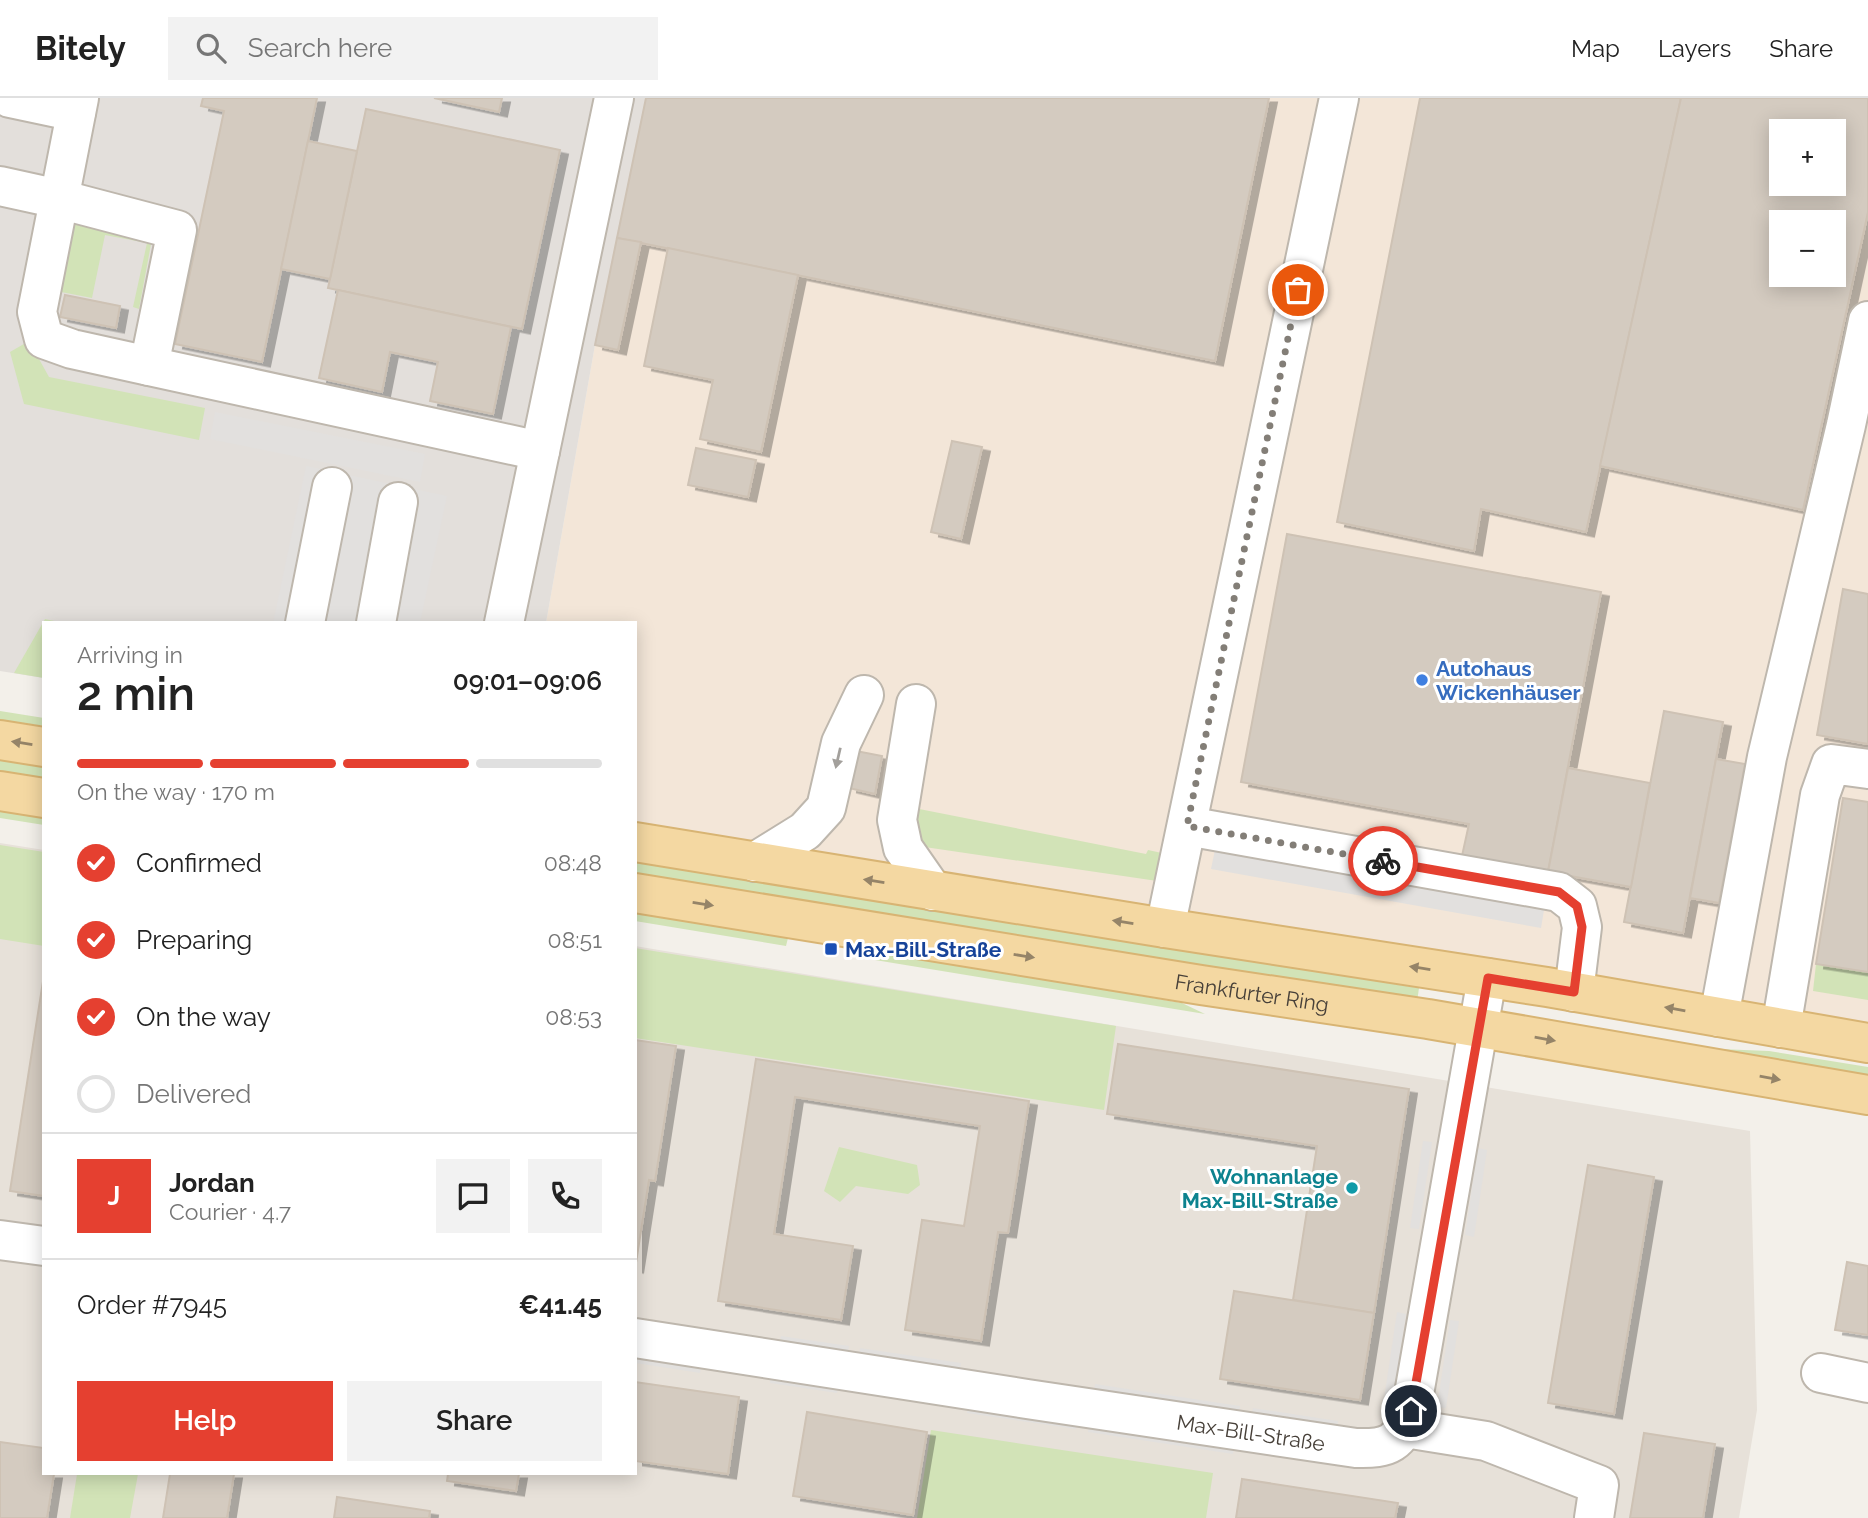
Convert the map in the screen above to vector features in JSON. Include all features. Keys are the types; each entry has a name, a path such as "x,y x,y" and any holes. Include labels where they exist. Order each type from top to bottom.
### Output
{"main road":[{"path":"0,740 42,747"},
{"path":"0,791 42,798"},
{"path":"637,842 1165,929 1574,992 1868,1043"},
{"name":"Frankfurter Ring","path":"637,893 1478,1028 1868,1095"}],"street":[{"path":"10,98 78,105 37,312 44,339 72,349 540,451"},
{"path":"503,621 614,98"},
{"path":"1165,929 1339,98"},
{"path":"0,186 177,230 149,366"},
{"path":"1719,1017 1767,757 1857,427 1868,321"},
{"path":"304,621 332,487"},
{"path":"376,621 398,502"},
{"path":"755,862 805,831 826,808 841,743 863,695"},
{"path":"916,704 897,820 903,848 933,891"},
{"path":"1781,1028 1820,795 1831,764 1868,769"},
{"path":"1187,826 1559,892 1577,906 1582,927 1574,992"},
{"path":"1488,978 1411,1411 1405,1428 1486,1441 1599,1485 1594,1518"},
{"path":"0,1240 42,1247"},
{"name":"Max-Bill-Straße","path":"637,1338 1356,1448 1375,1448 1394,1442 1405,1428"},
{"path":"1821,1373 1868,1383"}],"shaded area":[{"path":"0,98 646,98 595,345 546,621 42,621 42,678 0,671"},
{"path":"646,98 1868,98 1868,1034 637,834 637,621 546,621 595,345"},
{"path":"215,412 425,454 420,482 210,439"},
{"path":"306,466 447,496 420,621 273,621"},
{"path":"0,843 42,850 42,1475 637,1475 637,946 1750,1131 1757,1410 1739,1518 0,1518"},
{"path":"1216,845 1545,904 1541,928 1211,869"},
{"path":"1423,1141 1432,1142 1419,1229 1410,1228"},
{"path":"1478,1148 1487,1150 1474,1237 1465,1235"},
{"path":"1397,1312 1406,1314 1393,1400 1384,1399"},
{"path":"1450,1320 1459,1321 1446,1408 1437,1407"},
{"path":"781,1336 849,1346 847,1355 779,1345"},
{"path":"860,1348 961,1363 959,1372 859,1357"},
{"path":"637,1353 702,1364 700,1373 637,1363"},
{"path":"771,1373 839,1384 837,1393 770,1383"},
{"path":"1095,1384 1240,1406 1238,1416 1093,1394"},
{"path":"969,1403 1077,1420 1076,1429 967,1413"},
{"path":"1253,1408 1338,1421 1336,1431 1251,1418"},
{"path":"1090,1423 1235,1444 1233,1454 1088,1432"}],"green space":[{"path":"77,221 144,234 151,244 139,309 133,307 147,243 105,235 92,298 56,291 71,225"},
{"path":"29,341 49,377 205,408 199,440 24,404 10,352"},
{"path":"42,624 42,678 14,673"},
{"path":"0,711 42,718 42,726 0,720"},
{"path":"0,757 42,764 42,778 0,771"},
{"path":"904,806 1146,854 1148,850 1171,855 1164,882 911,845"},
{"path":"0,810 42,816 42,825 0,818"},
{"path":"0,845 42,852 42,946 0,939"},
{"path":"637,861 1419,988 1417,1002 637,874"},
{"path":"637,913 788,938 786,946 637,921"},
{"path":"637,948 1116,1026 1104,1110 637,1038"},
{"path":"876,951 1182,1003 1205,1014 875,960"},
{"path":"1816,964 1868,972 1868,1000 1813,991"},
{"path":"1596,1029 1719,1049 1769,1051 1868,1067 1868,1078"},
{"path":"839,1147 917,1165 920,1185 908,1194 856,1186 840,1202 824,1191"},
{"path":"931,1430 1213,1473 1206,1518 917,1518"},
{"path":"77,1475 138,1475 130,1518 70,1518"}],"building":[{"path":"203,98 317,98 262,362 175,344 224,111 201,106"},
{"path":"434,98 502,98 499,112"},
{"path":"646,98 1269,98 1215,361 617,238"},
{"path":"1420,98 1681,98 1586,532 1481,509 1474,551 1337,522"},
{"path":"1681,98 1868,98 1868,212 1803,510 1600,466"},
{"path":"366,109 560,150 522,329 328,288"},
{"path":"308,141 357,151 330,279 281,269"},
{"path":"617,238 641,242 618,350 595,345"},
{"path":"668,248 798,275 761,452 700,439 713,380 644,366"},
{"path":"338,290 511,327 493,414 430,401 438,362 390,352 382,392 319,378"},
{"path":"65,295 120,306 116,328 60,317"},
{"path":"952,441 982,447 961,539 931,532"},
{"path":"696,448 756,460 748,497 688,485"},
{"name":"Autohaus Wickenhäuser","path":"1287,534 1601,592 1548,872 1462,856 1469,824 1241,782"},
{"path":"1843,589 1868,594 1868,744 1817,735"},
{"path":"1664,711 1723,722 1683,933 1624,922"},
{"path":"856,751 882,756 875,794 849,788"},
{"path":"1716,759 1745,764 1719,903 1690,898"},
{"path":"1568,768 1650,783 1631,887 1548,872"},
{"path":"1843,798 1868,802 1868,972 1816,964"},
{"path":"42,988 42,1196 10,1191"},
{"path":"637,1040 676,1046 655,1181 649,1180 637,1256"},
{"name":"Wohnanlage Max-Bill-Straße","path":"1118,1044 1409,1089 1374,1313 1293,1300 1317,1146 1107,1114"},
{"path":"756,1059 1029,1101 1008,1233 998,1232 981,1341 905,1330 922,1220 964,1226 980,1126 795,1097 774,1234 853,1246 841,1320 718,1301"},
{"path":"1588,1165 1654,1177 1614,1414 1548,1403"},
{"path":"1847,1262 1868,1266 1868,1335 1835,1330"},
{"path":"1234,1291 1374,1313 1360,1400 1220,1379"},
{"path":"637,1382 739,1397 728,1474 637,1461"},
{"path":"807,1412 927,1432 913,1515 793,1496"},
{"path":"1644,1433 1715,1444 1703,1518 1630,1518"},
{"path":"0,1442 42,1448 42,1475 54,1475 47,1518 0,1518"},
{"path":"170,1475 234,1475 227,1518 163,1518"},
{"path":"448,1475 519,1475 516,1491 447,1481"},
{"path":"1242,1479 1398,1503 1395,1518 1236,1518"},
{"path":"337,1497 430,1511 429,1518 334,1518"}],"way so far":[{"path":"1298,290 1187,826 1383,861"}],"place":[{"name":"Autohaus Wickenhäuser","path":"1422,680"},
{"name":"Max-Bill-Straße","path":"831,949"},
{"name":"Wohnanlage Max-Bill-Straße","path":"1352,1188"}],"route":[{"path":"1383,861 1559,892 1577,906 1582,927 1574,992 1488,978 1411,1411"}]}
